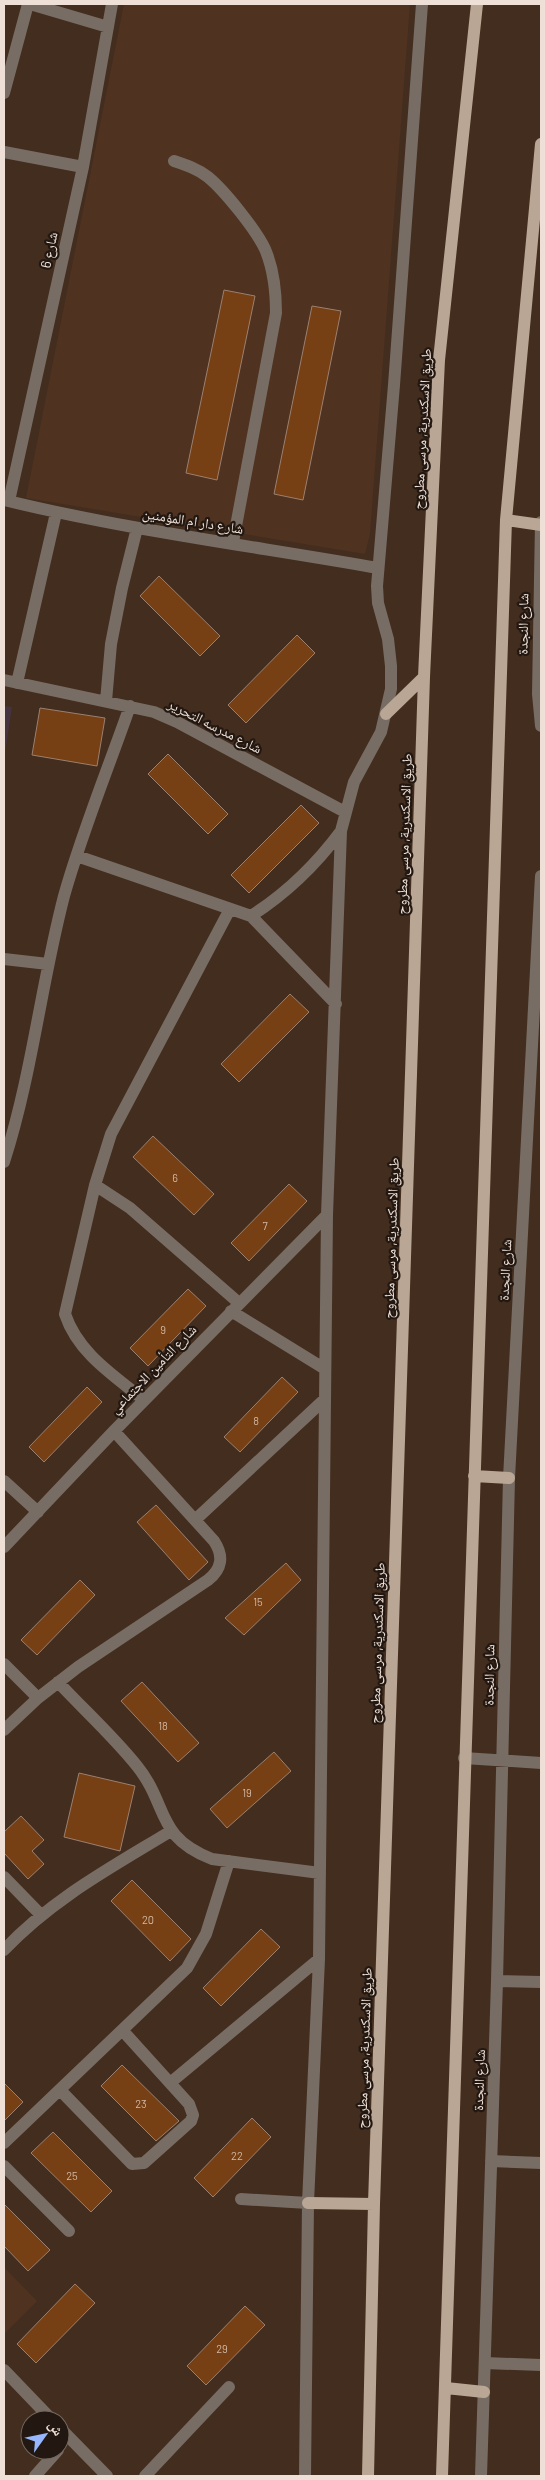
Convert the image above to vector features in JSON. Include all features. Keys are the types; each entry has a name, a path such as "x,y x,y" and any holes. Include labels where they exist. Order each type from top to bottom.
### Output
{"main road":[{"name":"طريق الاسكندرية, مرسى مطروح","path":"368,2476 374,2204 424,678 439,360 477,4"},
{"path":"442,2476 506,520 541,144"},
{"path":"506,520 541,523"},
{"path":"386,714 424,678"},
{"path":"474,1476 509,1478"},
{"path":"308,2203 374,2204"},
{"path":"446,2388 484,2392"}],"street":[{"path":"4,93 29,4 108,27"},
{"name":"شارع 6","path":"6,500 83,167 112,4"},
{"path":"305,2476 308,2203 319,1959 327,1215 341,831 354,782 381,732 391,689 388,639 378,603 378,568 422,4"},
{"path":"4,152 83,167"},
{"path":"174,161 186,165 209,178 254,230 264,249 276,291 276,313 233,542"},
{"name":"شارع دار ام المؤمنين","path":"6,500 56,513 137,528 233,542 378,568"},
{"path":"17,683 56,513"},
{"name":"شارع النجدة","path":"541,523 538,694 541,726"},
{"path":"106,701 111,644 122,588 137,528"},
{"name":"شارع مدرسه التحرير","path":"4,680 130,706 177,722 345,812"},
{"path":"5,1156 33,1048 48,964 65,895 130,706"},
{"path":"250,916 278,898 310,870 341,831"},
{"path":"77,856 250,916 336,1004"},
{"name":"شارع النجدة","path":"481,2476 497,1981 509,1478 541,876"},
{"path":"144,1400 80,1345 71,1331 65,1314 95,1185 105,1151 121,1110 230,908"},
{"path":"4,959 48,964"},
{"path":"95,1185 130,1208 235,1307 326,1369"},
{"name":"شارع التأمين الاجتماعي","path":"4,1547 144,1400 327,1215"},
{"path":"195,1520 325,1399"},
{"path":"4,1730 58,1682 215,1574 221,1558 219,1549 195,1520 114,1431"},
{"path":"4,1481 38,1512"},
{"path":"4,1664 38,1698"},
{"path":"58,1682 136,1765 156,1796 171,1831 182,1844 196,1853 212,1859 320,1873"},
{"path":"464,1758 541,1763"},
{"path":"4,1950 40,1914 80,1886 171,1831"},
{"path":"4,2143 173,1983 197,1952 206,1934 229,1861"},
{"path":"4,1877 40,1914"},
{"path":"170,2083 319,1959"},
{"path":"497,1981 541,1982"},
{"path":"60,2090 127,2160 138,2165 144,2163 192,2121 192,2109 123,2031"},
{"path":"491,2161 541,2163"},
{"path":"4,2166 69,2231"},
{"path":"241,2199 308,2203"},
{"path":"485,2363 541,2365"},
{"path":"4,2370 42,2410"},
{"path":"145,2476 230,2387"},
{"path":"70,2438 107,2476"},
{"path":"35,2476 49,2460"}],"shaded area":[{"path":"124,4 410,4 370,534 365,554 26,498"},
{"path":"4,706 12,707 4,759"},
{"path":"4,2267 37,2301 4,2334"}],"building":[{"path":"224,290 255,296 217,480 186,473"},
{"path":"312,306 341,311 303,500 274,494"},
{"path":"159,576 220,636 200,656 140,596"},
{"path":"297,635 315,653 246,723 228,705"},
{"path":"40,708 105,718 97,766 32,755"},
{"path":"168,754 228,814 208,834 148,774"},
{"path":"301,805 319,823 249,893 231,875"},
{"path":"290,994 309,1012 239,1082 221,1064"},
{"path":"153,1136 214,1194 194,1215 133,1157"},
{"path":"289,1184 307,1201 249,1261 231,1243"},
{"path":"188,1289 206,1306 148,1366 130,1348"},
{"path":"282,1377 298,1392 240,1452 224,1437"},
{"path":"87,1387 102,1402 44,1462 29,1447"},
{"path":"156,1505 208,1562 189,1580 137,1522"},
{"path":"286,1563 301,1580 244,1635 225,1618"},
{"path":"80,1580 95,1595 37,1655 21,1640"},
{"path":"142,1682 199,1743 178,1762 121,1701"},
{"path":"274,1752 291,1771 227,1828 210,1809"},
{"path":"79,1773 135,1786 120,1851 64,1837"},
{"path":"21,1816 44,1840 32,1851 44,1864 28,1879 4,1853 4,1832"},
{"path":"132,1880 191,1939 170,1961 111,1901"},
{"path":"261,1929 280,1947 221,2006 203,1988"},
{"path":"122,2065 179,2121 156,2141 101,2086"},
{"path":"4,2083 23,2102 4,2121"},
{"path":"252,2118 271,2137 213,2197 194,2178"},
{"path":"53,2132 112,2191 91,2212 31,2153"},
{"path":"4,2204 50,2250 28,2271 4,2246"},
{"path":"75,2284 95,2303 36,2363 17,2344"},
{"path":"245,2306 265,2325 206,2385 187,2366"}]}
